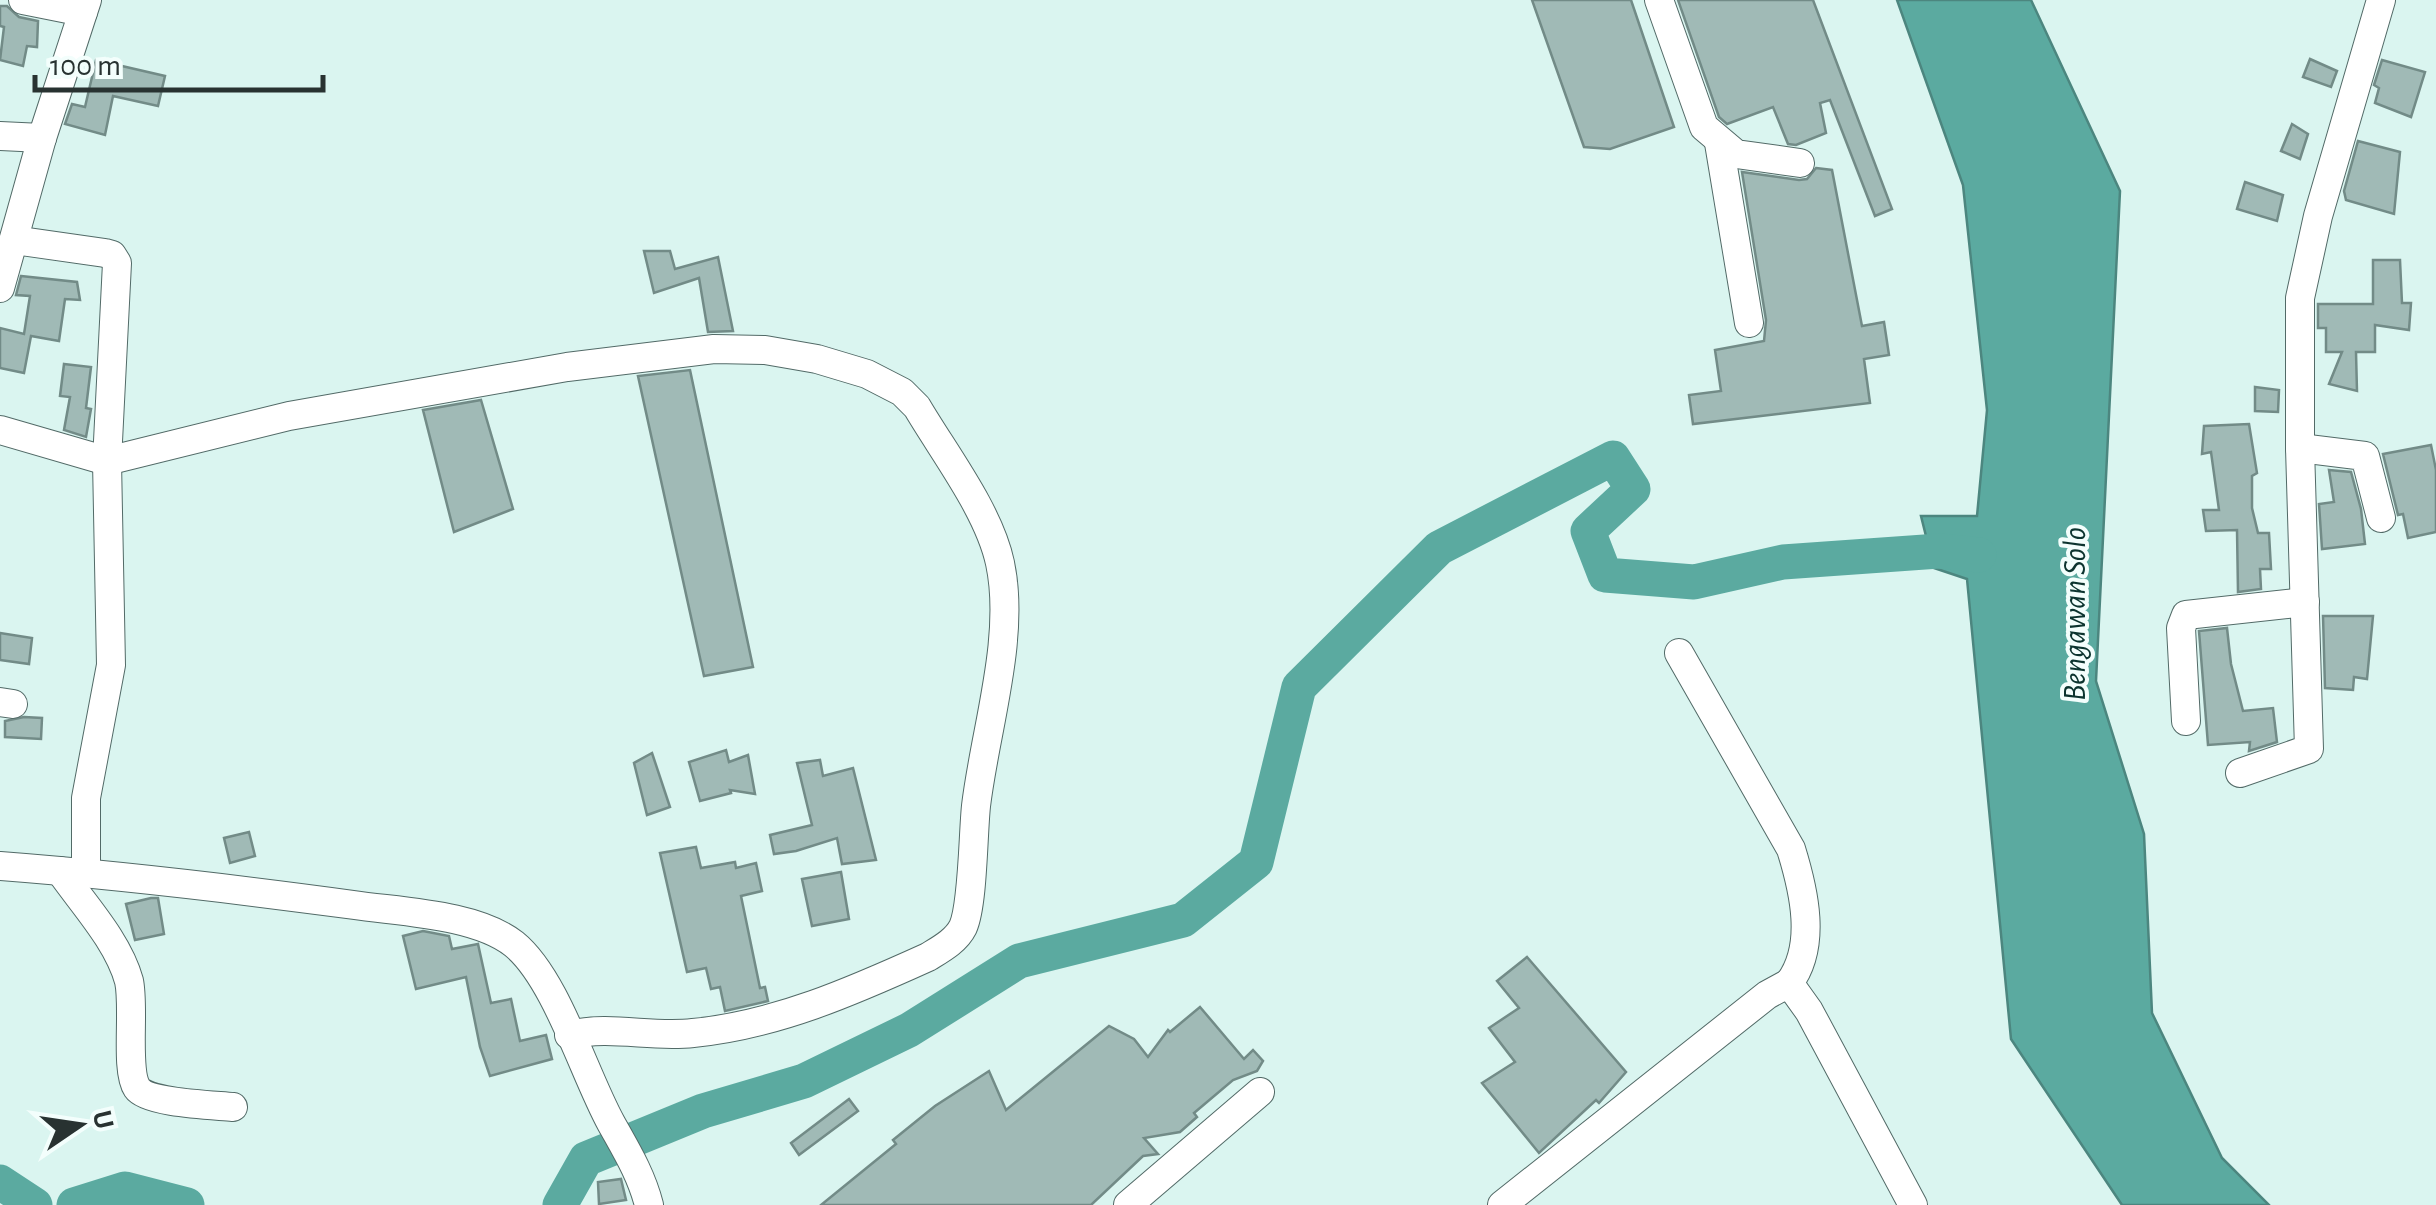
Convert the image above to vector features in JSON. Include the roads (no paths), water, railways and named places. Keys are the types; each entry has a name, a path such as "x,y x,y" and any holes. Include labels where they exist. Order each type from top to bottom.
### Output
{"street":[{"path":"0,288 42,138 85,6 22,0"},
{"path":"1659,0 1704,127 1736,154 1800,163"},
{"path":"2240,773 2309,750 2299,322 2303,281 2356,77 2381,0"},
{"path":"0,136 42,138"},
{"path":"1719,143 1749,323"},
{"path":"14,240 105,253 115,258 107,461 111,665 73,871 122,963 132,996 133,1073 138,1089 150,1098 233,1107"},
{"path":"0,430 107,461 308,412 567,367 714,349 766,350 817,359 867,374 902,392 918,408 988,529 1000,558 1003,581 1001,656 982,762 969,900 962,927 952,942 928,957 768,1021 690,1034 653,1036 601,1030 570,1035"},
{"path":"2300,448 2365,456 2380,518"},
{"path":"2186,721 2181,628 2186,615 2305,602"},
{"path":"1502,1205 1768,995 1789,983 1804,958 1800,877 1792,849 1679,653"},
{"path":"0,866 73,871 398,912 488,930 528,957 611,1123 632,1156 649,1205"},
{"path":"1789,983 1809,1011 1913,1205"},
{"path":"1128,1205 1260,1092"}],"water":[{"name":"Bengawan Solo","path":"1897,0 2031,0 2120,191 2096,681 2144,834 2152,1013 2222,1158 2269,1205 2122,1205 2011,1039 1967,579 1934,568 1921,516 1977,516 1987,410 1963,185"}],"waterway":[{"path":"560,1205 586,1159 703,1111 804,1081 909,1030 1019,961 1183,920 1256,862 1299,687 1439,548 1613,458 1633,489 1588,531 1605,575 1694,582 1783,562 1939,551 1979,555"},
{"path":"0,1182 35,1205"},
{"path":"74,1205 125,1189 187,1205"}]}
